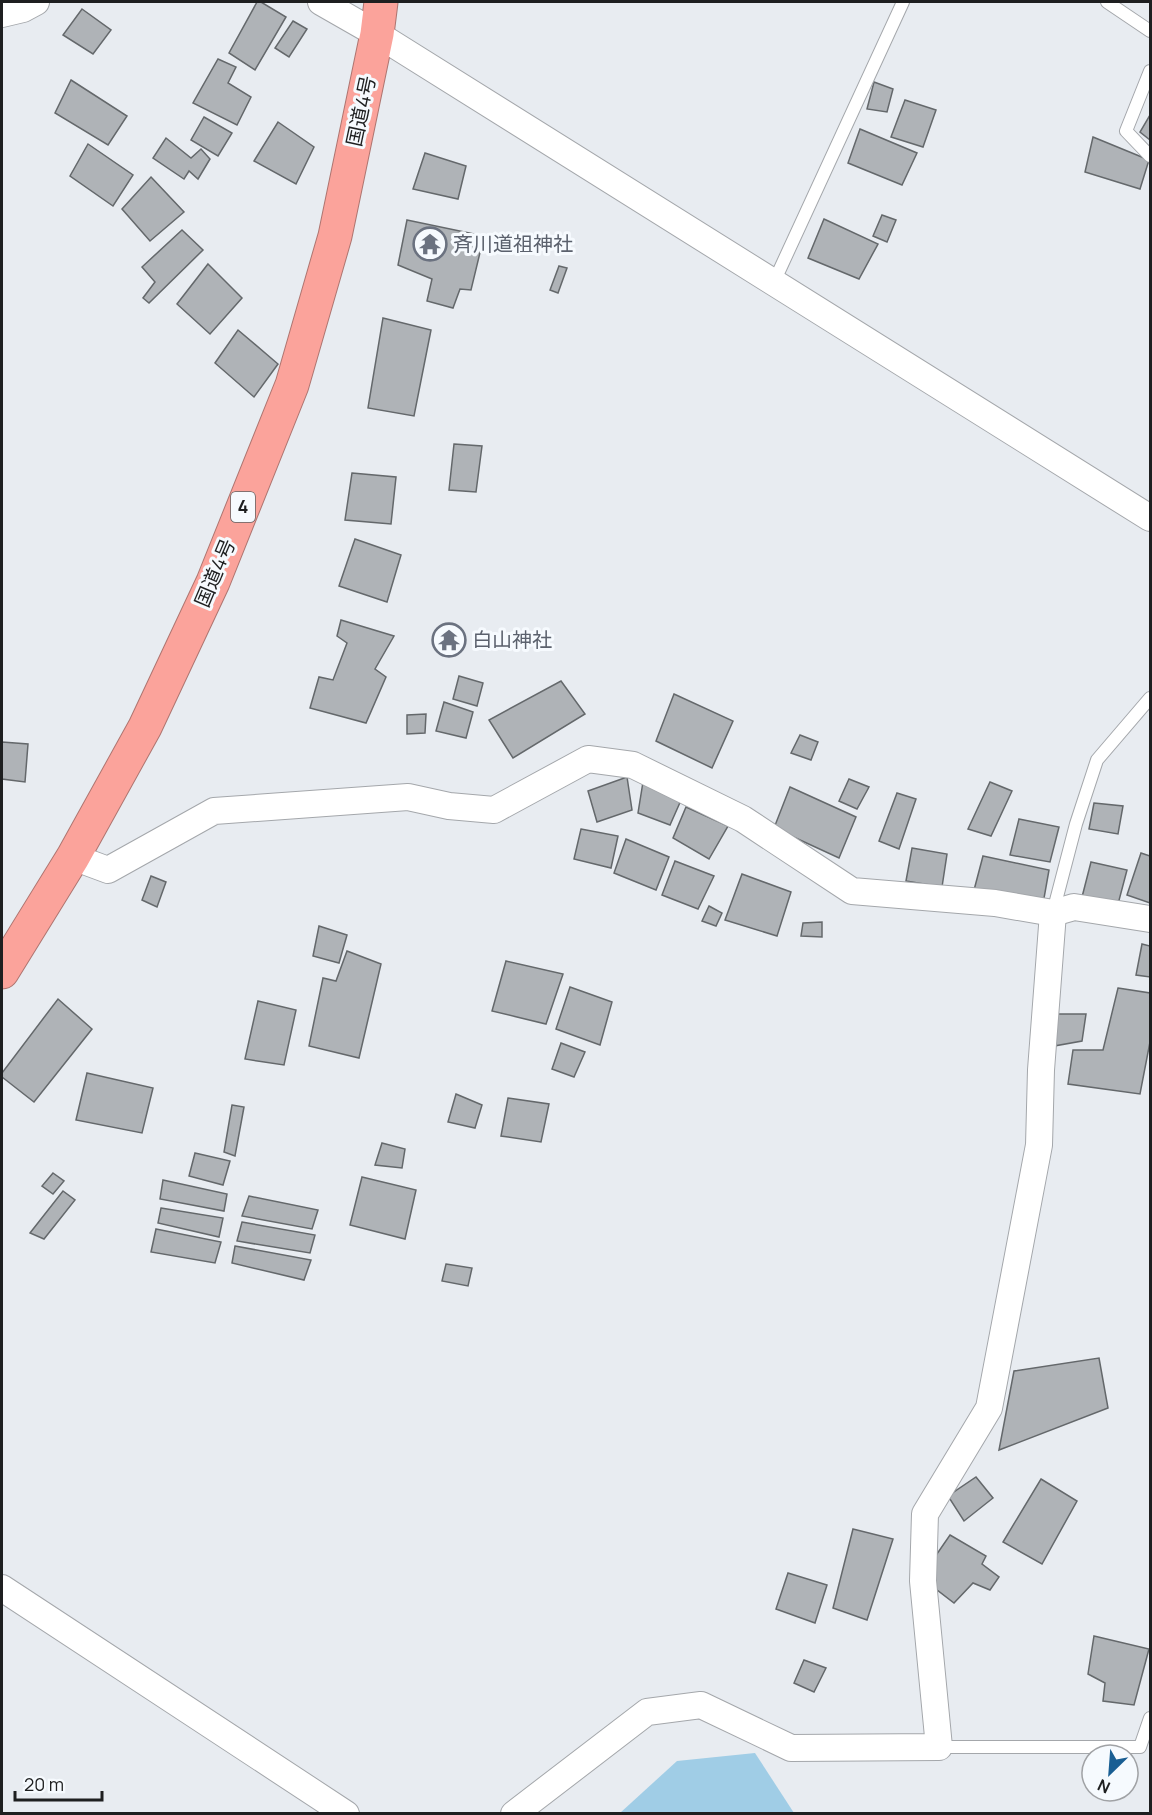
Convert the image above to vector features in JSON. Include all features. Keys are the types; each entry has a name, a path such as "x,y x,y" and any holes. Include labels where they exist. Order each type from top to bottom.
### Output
{"highway":[{"name":"国道4号","path":"5,962 73,857 145,727 213,582 292,385 335,236 377,34 381,2"}],"street":[{"path":"2,14 23,9 36,2"},
{"path":"321,2 377,34 1150,518"},
{"path":"73,857 108,870 213,812 408,796 449,806 494,810 588,759 633,765 743,819 852,891 995,903 1053,913 1074,907 1150,919"},
{"path":"514,1814 647,1712 700,1705 791,1748 939,1747 923,1581 925,1514 989,1408 1039,1145 1041,1070 1053,913"},
{"path":"2,1588 346,1814"}],"lane":[{"path":"774,282 903,2"},
{"path":"1107,2 1150,31"},
{"path":"1150,71 1126,131 1150,156"},
{"path":"1053,913 1076,824 1097,760 1150,698"},
{"path":"939,1747 1140,1747 1150,1718"}],"water":[{"path":"755,1753 794,1813 620,1813 677,1761"}],"building":[{"path":"257,2 261,2 286,17 255,70 229,53"},
{"path":"82,9 111,30 93,54 63,35"},
{"path":"293,21 307,29 289,57 275,48"},
{"path":"218,59 236,67 228,83 251,97 237,125 193,103"},
{"path":"71,80 127,116 108,145 55,113"},
{"path":"874,82 893,89 887,112 867,109"},
{"path":"905,100 936,110 923,147 891,137"},
{"path":"1150,115 1150,140 1140,132"},
{"path":"204,117 232,133 218,156 191,140"},
{"path":"278,122 314,147 296,184 254,161"},
{"path":"860,129 917,153 902,185 848,163"},
{"path":"1093,137 1149,160 1140,189 1085,172"},
{"path":"166,138 191,158 201,149 210,159 198,179 189,171 184,179 153,158"},
{"path":"88,144 133,175 113,206 70,176"},
{"path":"425,153 466,166 458,199 413,189"},
{"path":"151,177 184,212 150,241 122,209"},
{"path":"882,215 896,220 887,242 873,236"},
{"path":"824,219 878,244 859,279 808,258"},
{"path":"407,220 484,236 471,290 460,289 453,308 427,301 432,279 398,265"},
{"path":"182,230 203,250 149,303 143,298 155,282 142,267"},
{"path":"208,264 242,298 210,334 177,304"},
{"path":"559,266 567,268 558,293 550,290"},
{"path":"383,318 431,330 414,416 368,408"},
{"path":"238,330 278,364 254,397 215,363"},
{"path":"454,444 482,446 476,492 449,490"},
{"path":"352,473 396,477 391,524 345,520"},
{"path":"355,539 401,555 387,602 339,586"},
{"path":"341,620 394,636 375,669 386,677 366,723 310,708 319,677 333,680 347,643 337,636"},
{"path":"459,676 483,683 477,706 453,699"},
{"path":"561,681 585,714 513,758 489,720"},
{"path":"674,694 733,721 712,768 656,741"},
{"path":"444,702 473,712 466,738 436,731"},
{"path":"426,714 425,733 407,734 407,715"},
{"path":"800,735 818,742 811,760 791,753"},
{"path":"2,742 28,744 25,782 2,779"},
{"path":"627,777 632,810 597,822 588,791"},
{"path":"849,779 869,787 857,809 839,801"},
{"path":"643,782 682,798 670,825 638,813"},
{"path":"990,782 1012,791 991,836 968,829"},
{"path":"790,787 856,817 839,858 774,828"},
{"path":"897,793 916,799 899,849 879,841"},
{"path":"1094,803 1123,806 1118,834 1089,829"},
{"path":"686,807 728,826 709,859 673,838"},
{"path":"1019,819 1059,827 1050,862 1010,855"},
{"path":"581,829 618,836 611,868 574,859"},
{"path":"626,839 669,857 656,890 614,873"},
{"path":"912,848 947,854 942,887 906,881"},
{"path":"1141,853 1150,856 1150,903 1127,895"},
{"path":"983,856 1049,870 1043,904 973,894"},
{"path":"675,861 714,876 698,909 662,895"},
{"path":"1091,862 1127,870 1117,908 1081,901"},
{"path":"742,874 791,892 777,936 725,920"},
{"path":"151,876 166,882 157,907 142,900"},
{"path":"709,906 722,913 716,926 702,921"},
{"path":"822,922 822,937 801,936 803,923"},
{"path":"319,926 347,935 339,963 313,956"},
{"path":"1142,944 1150,946 1150,977 1136,975"},
{"path":"347,951 381,964 359,1058 309,1046 323,978 336,981"},
{"path":"506,961 563,974 546,1024 492,1011"},
{"path":"570,987 612,1002 600,1045 556,1029"},
{"path":"1118,988 1150,993 1150,1042 1140,1094 1068,1084 1073,1050 1103,1050"},
{"path":"58,999 92,1029 34,1102 2,1077 2,1073"},
{"path":"258,1001 296,1010 284,1065 245,1059"},
{"path":"1053,1014 1086,1014 1082,1041 1054,1046"},
{"path":"561,1043 585,1052 574,1077 552,1069"},
{"path":"87,1073 153,1088 142,1133 76,1120"},
{"path":"456,1094 482,1105 475,1128 448,1122"},
{"path":"508,1098 549,1104 541,1142 501,1136"},
{"path":"232,1105 244,1107 235,1156 224,1152"},
{"path":"382,1143 405,1149 402,1168 375,1165"},
{"path":"195,1153 230,1161 223,1185 189,1176"},
{"path":"53,1173 64,1181 53,1194 42,1186"},
{"path":"362,1177 416,1190 405,1239 350,1225"},
{"path":"163,1180 227,1194 224,1211 160,1199"},
{"path":"63,1191 75,1200 44,1239 30,1233"},
{"path":"249,1196 318,1210 312,1229 242,1216"},
{"path":"161,1208 223,1218 219,1237 158,1223"},
{"path":"242,1222 315,1235 310,1253 237,1241"},
{"path":"156,1229 221,1242 215,1263 151,1252"},
{"path":"235,1246 311,1260 304,1280 232,1263"},
{"path":"446,1264 472,1268 468,1286 442,1281"},
{"path":"1099,1358 1108,1408 999,1450 1014,1371"},
{"path":"976,1477 993,1498 964,1521 948,1496"},
{"path":"1041,1479 1077,1501 1042,1564 1003,1542"},
{"path":"853,1529 893,1539 867,1620 833,1608"},
{"path":"950,1535 986,1556 982,1564 999,1577 990,1590 973,1583 954,1603 932,1586 930,1564"},
{"path":"788,1573 827,1585 815,1623 776,1609"},
{"path":"1094,1636 1149,1649 1134,1705 1103,1701 1105,1683 1088,1674"},
{"path":"804,1660 826,1668 814,1692 794,1683"}],"place":[{"name":"斉川道祖神社","path":"430,244"},
{"name":"白山神社","path":"449,640"}]}
